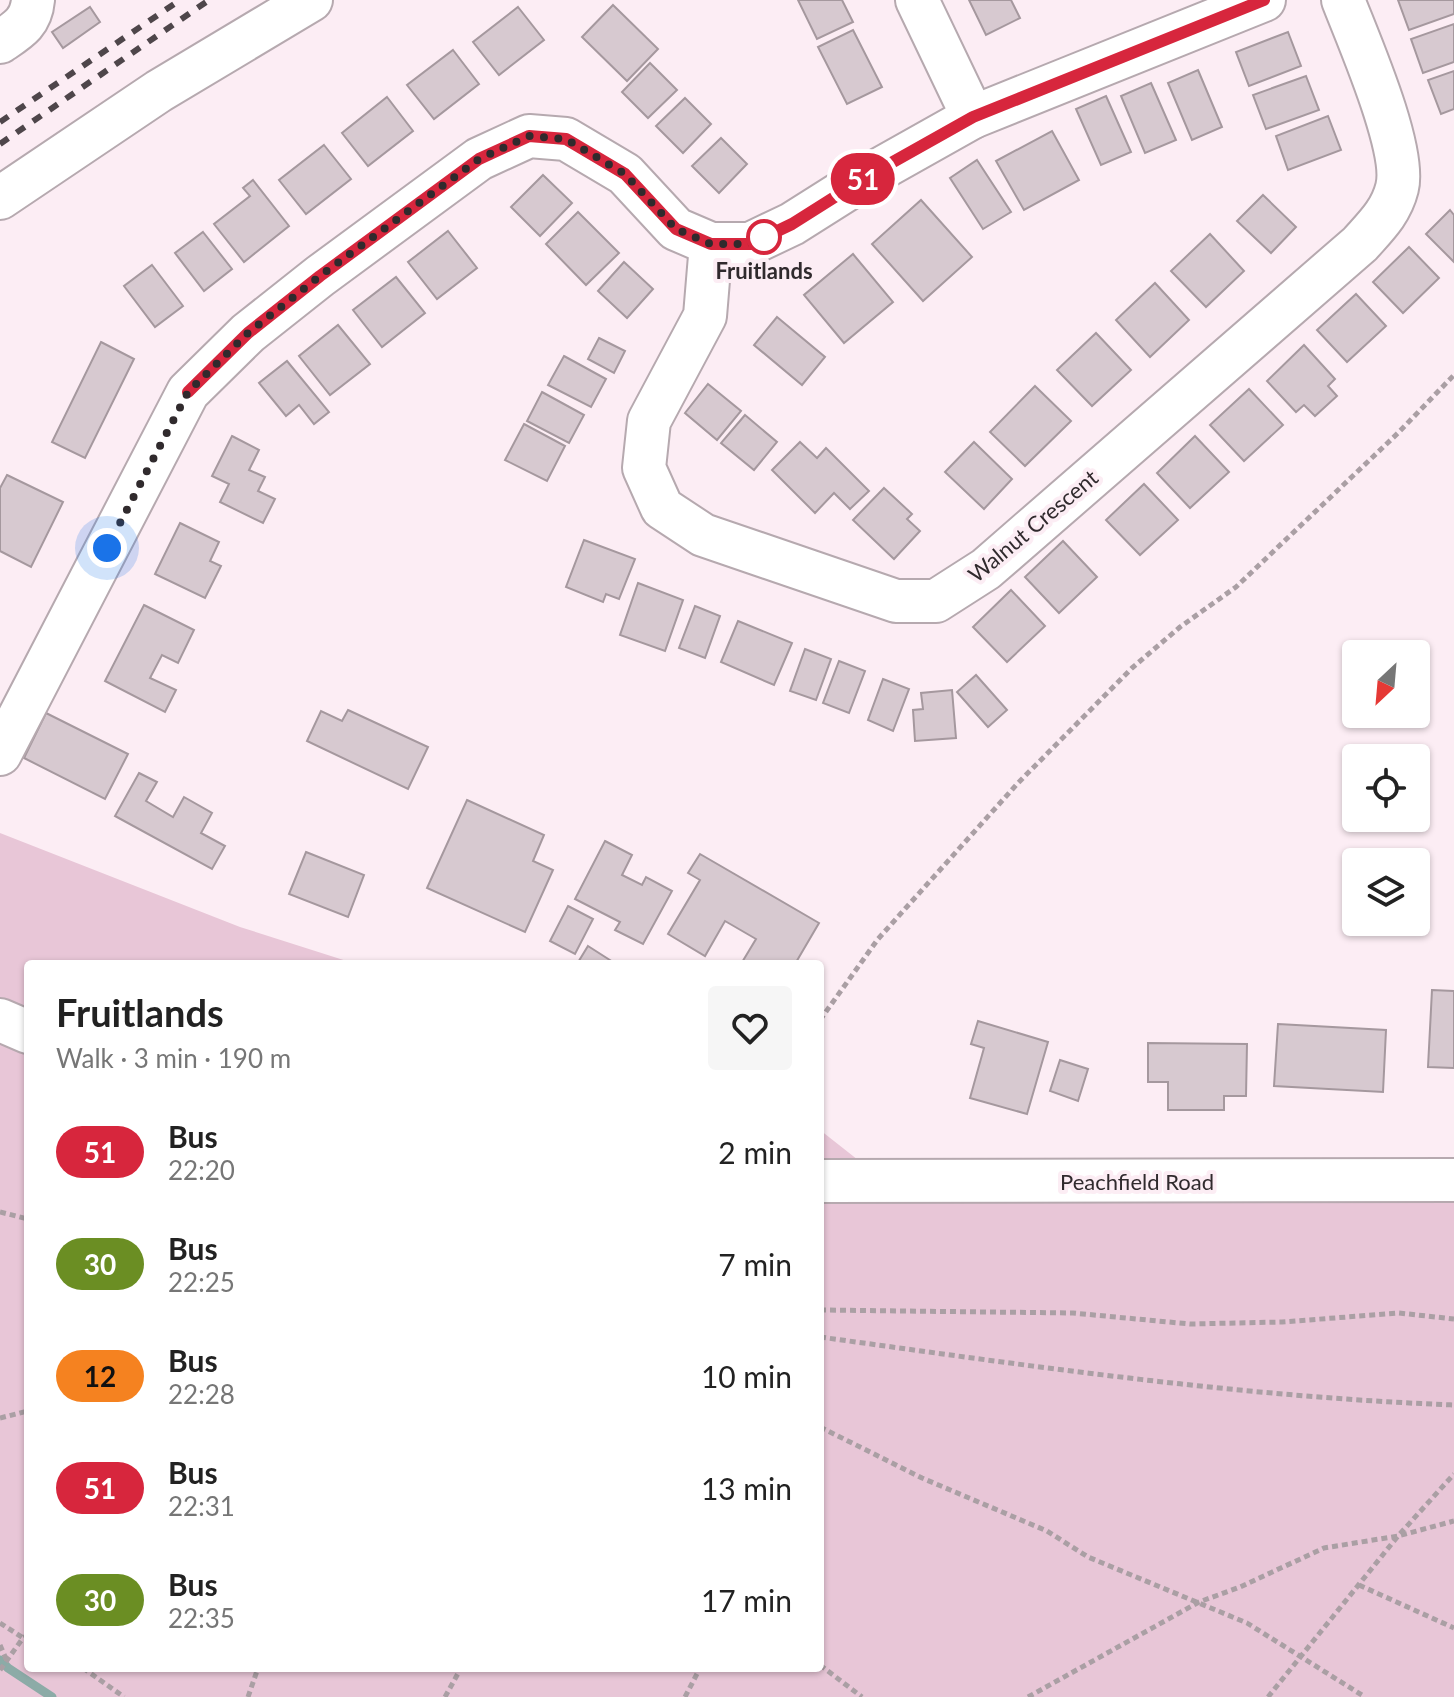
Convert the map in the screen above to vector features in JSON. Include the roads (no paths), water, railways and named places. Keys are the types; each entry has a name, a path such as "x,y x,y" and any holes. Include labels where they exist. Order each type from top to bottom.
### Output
{"street":[{"path":"0,42 21,28 32,14 33,0"},
{"path":"0,198 159,91 311,0"},
{"path":"917,0 973,117"},
{"path":"0,754 188,392 248,333 479,159 529,136 566,139 625,174 676,229 711,244 750,244 792,224 868,176 973,117 1264,0"},
{"name":"Walnut Crescent","path":"711,244 705,316 649,421 644,468 662,508 703,535 896,601 936,601 986,569 1360,244 1388,213 1398,186 1398,163 1376,84 1343,0"},
{"path":"0,1020 24,1030"},
{"name":"Peachfield Road","path":"824,1181 1454,1180"}],"waterway":[{"path":"0,1660 52,1697"}],"railway":[{"path":"0,122 180,0"},
{"path":"0,144 209,0"}],"place":[{"name":"Fruitlands","path":"764,237"}]}
